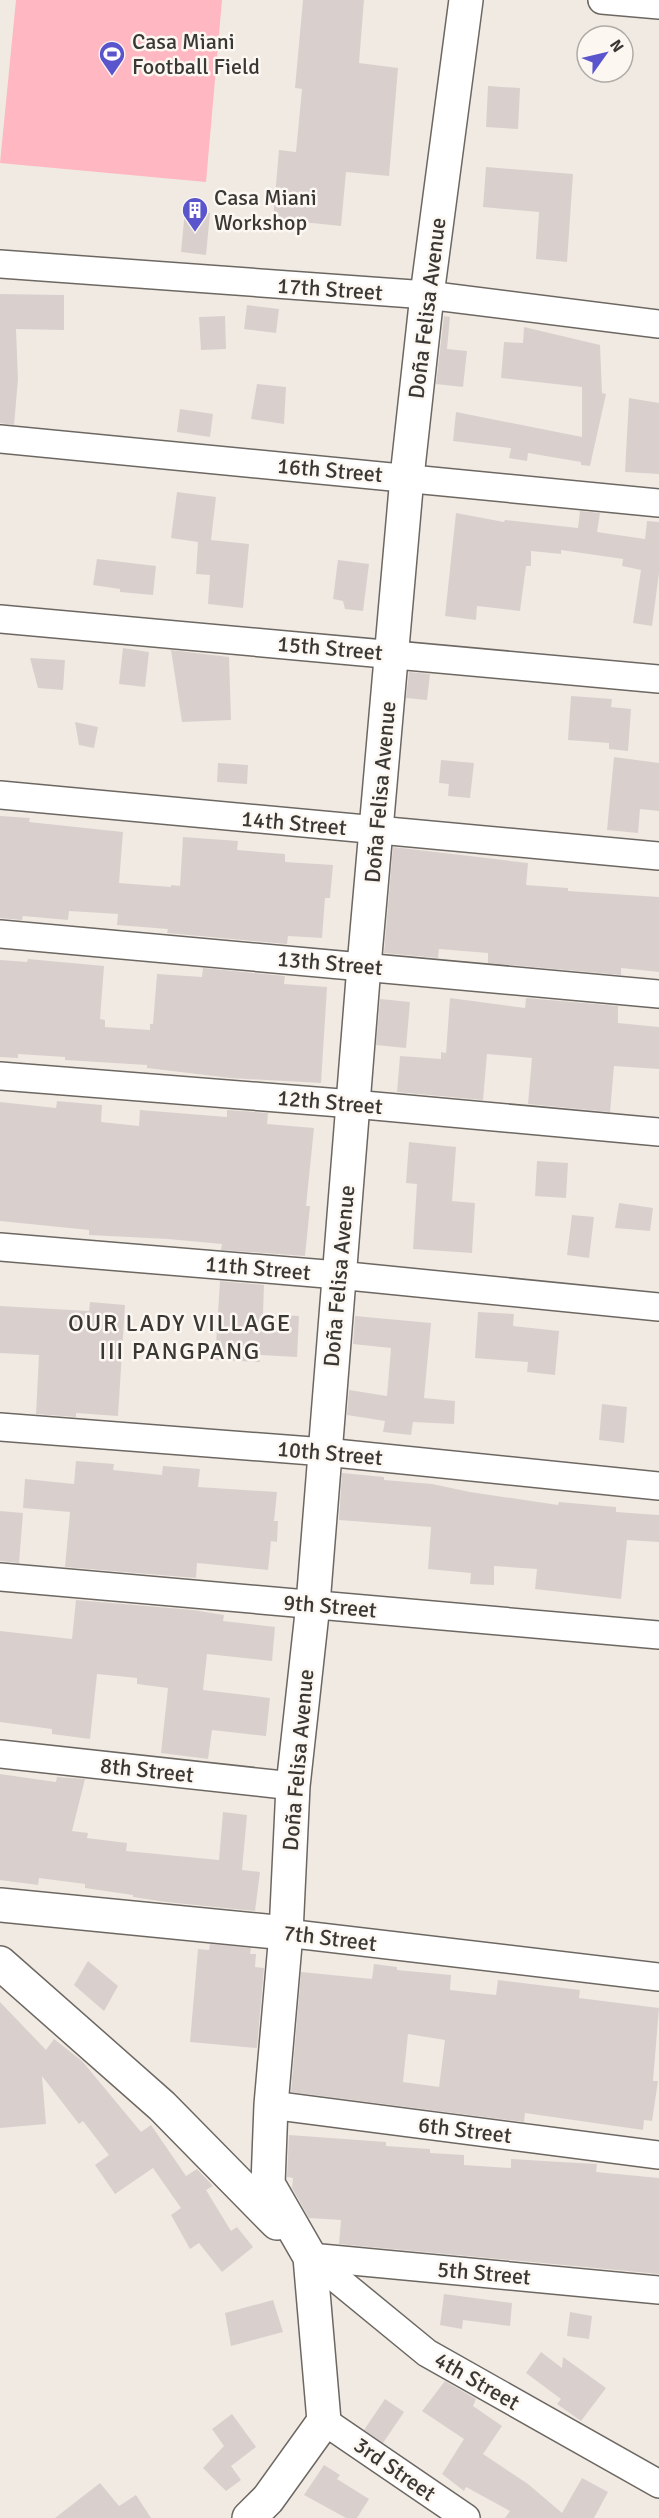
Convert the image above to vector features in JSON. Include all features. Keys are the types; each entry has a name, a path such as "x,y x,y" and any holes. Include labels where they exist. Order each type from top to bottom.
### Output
{"street":[{"name":"Doña Felisa Avenue","path":"324,2421 309,2257 268,2184 270,2105 286,1933 293,1786 313,1604 338,1275 407,477 427,295 466,0"},
{"path":"602,0 659,5"},
{"name":"17th Street","path":"0,264 427,295 659,324"},
{"name":"16th Street","path":"0,439 659,503"},
{"name":"15th Street","path":"0,619 659,679"},
{"name":"14th Street","path":"0,795 659,856"},
{"name":"13th Street","path":"0,934 659,994"},
{"name":"12th Street","path":"0,1076 353,1104 659,1132"},
{"name":"11th Street","path":"0,1247 338,1275 659,1307"},
{"name":"10th Street","path":"0,1427 325,1452 659,1486"},
{"name":"9th Street","path":"0,1577 659,1635"},
{"name":"8th Street","path":"0,1754 293,1786"},
{"name":"7th Street","path":"0,1905 286,1933 659,1977"},
{"path":"0,1963 162,2106 309,2257"},
{"name":"6th Street","path":"270,2105 659,2155"},
{"name":"5th Street","path":"309,2257 659,2290"},
{"name":"4th Street","path":"309,2257 427,2353 659,2484"},
{"path":"249,2518 268,2499 324,2421"},
{"name":"3rd Street","path":"324,2421 466,2518"}],"shaded area":[{"name":"Casa Miani Football Field","path":"16,0 222,0 206,182 0,163"}],"building":[{"path":"303,0 364,0 359,63 398,68 389,176 346,172 341,226 273,219 279,150 296,152 302,89 295,88"},
{"path":"488,86 520,88 518,129 486,127"},
{"path":"486,167 573,174 567,262 536,259 539,212 483,207"},
{"name":"Casa Miani Workshop","path":"185,210 210,213 206,255 181,252"},
{"path":"0,294 64,295 64,330 16,329 18,379 14,425 0,423"},
{"path":"247,305 279,309 276,333 244,329"},
{"path":"225,316 226,349 201,350 199,317"},
{"path":"444,316 450,317 447,349 467,351 463,387 436,384"},
{"path":"524,327 600,345 602,393 606,394 590,466 581,465 581,462 528,453 527,461 509,458 511,448 453,441 456,412 582,437 582,387 501,378 504,342 523,343"},
{"path":"257,384 286,387 284,424 251,419"},
{"path":"629,398 659,403 659,474 625,472"},
{"path":"180,409 213,414 210,437 177,432"},
{"path":"177,492 216,497 211,540 249,544 243,608 208,604 210,575 196,574 198,542 171,538"},
{"path":"580,511 600,513 597,532 645,539 647,521 659,522 659,573 652,626 633,623 641,570 622,566 623,559 561,550 561,554 531,551 531,566 526,566 520,611 477,606 476,620 445,616 456,513 504,522 505,520 578,528"},
{"path":"97,559 156,566 153,595 120,592 120,589 93,585"},
{"path":"338,560 369,564 363,611 345,609 343,601 333,599"},
{"path":"123,648 149,652 145,687 119,684"},
{"path":"171,650 229,657 231,720 182,722"},
{"path":"30,658 65,660 63,690 38,688"},
{"path":"409,672 430,674 427,700 406,698"},
{"path":"571,696 612,699 611,707 631,709 628,751 609,749 609,743 568,740"},
{"path":"75,722 98,727 94,748 79,745"},
{"path":"614,757 659,763 659,811 640,809 638,833 607,830"},
{"path":"441,760 474,763 470,798 448,796 449,784 439,783"},
{"path":"218,763 248,765 247,784 217,782"},
{"path":"0,816 30,818 29,822 123,832 119,883 180,886 183,837 238,841 237,850 285,854 285,862 333,865 330,898 325,898 322,938 288,936 287,944 167,933 168,929 117,925 118,914 69,911 68,920 23,916 22,920 0,918"},
{"path":"393,847 528,863 526,885 568,888 568,891 659,897 659,972 621,968 621,975 488,963 488,953 439,949 438,958 384,953"},
{"path":"28,959 104,966 100,1019 105,1020 105,1027 150,1030 150,1024 153,1024 157,974 202,977 203,968 285,976 284,984 327,987 321,1083 230,1078 147,1068 147,1065 65,1060 65,1057 18,1054 18,1058 0,1057 0,960 27,962"},
{"path":"450,998 525,1008 526,998 618,1006 618,1023 659,1027 659,1069 614,1066 610,1112 528,1104 532,1058 487,1054 483,1100 397,1092 400,1056 441,1059 441,1052 446,1053"},
{"path":"380,999 410,1002 406,1048 376,1045"},
{"path":"57,1101 102,1105 101,1122 139,1126 140,1110 227,1117 227,1110 268,1113 267,1124 314,1128 306,1206 310,1206 305,1256 221,1250 222,1244 89,1235 89,1230 0,1221 0,1102 56,1108"},
{"path":"409,1142 456,1147 452,1201 475,1203 472,1253 413,1249 417,1184 406,1183"},
{"path":"537,1161 568,1163 566,1198 535,1196"},
{"path":"619,1203 653,1208 650,1231 615,1228"},
{"path":"572,1215 594,1217 589,1258 567,1255"},
{"path":"220,1281 264,1285 263,1314 299,1316 297,1357 260,1355 260,1362 215,1360"},
{"path":"90,1302 125,1305 118,1416 76,1413 76,1417 36,1414 39,1355 0,1353 0,1306 89,1311"},
{"path":"478,1312 514,1314 513,1326 559,1331 555,1375 527,1372 528,1362 475,1358"},
{"path":"355,1316 431,1323 424,1398 455,1401 454,1424 413,1422 411,1435 383,1432 385,1421 347,1415 349,1390 387,1396 391,1348 353,1344"},
{"path":"602,1404 627,1407 624,1443 599,1440"},
{"path":"76,1461 114,1464 113,1470 162,1475 163,1466 200,1469 198,1487 277,1492 274,1521 278,1521 277,1542 271,1541 268,1570 197,1563 196,1578 65,1567 70,1512 23,1508 25,1479 74,1484"},
{"path":"342,1473 384,1477 384,1480 432,1484 558,1505 559,1502 616,1507 616,1512 659,1515 659,1542 627,1540 621,1599 535,1589 537,1569 494,1566 494,1585 470,1584 471,1573 428,1569 431,1527 339,1520"},
{"path":"0,1511 23,1513 19,1563 0,1561"},
{"path":"76,1600 193,1610 224,1615 223,1621 275,1627 272,1661 207,1654 203,1690 270,1698 266,1736 212,1730 208,1759 161,1753 168,1688 137,1684 137,1678 97,1674 90,1739 52,1734 52,1729 0,1722 0,1631 72,1639"},
{"path":"0,1774 56,1782 57,1777 85,1779 72,1831 88,1833 87,1838 127,1843 126,1851 219,1860 223,1812 247,1815 242,1870 260,1872 255,1911 133,1897 133,1895 85,1888 85,1884 39,1878 38,1885 0,1880"},
{"path":"210,1944 251,1948 250,1954 256,1954 255,1967 264,1968 257,2048 190,2042 198,1949 209,1950"},
{"path":"88,1961 118,1986 104,2011 74,1985"},
{"path":"374,1964 397,1967 397,1970 451,1975 450,1990 496,1995 498,1980 580,1990 579,1998 659,2008 653,2081 658,2081 652,2121 644,2120 643,2130 525,2113 524,2122 291,2092 301,1972 372,1979","holes":["408,2034 445,2040 439,2087 403,2082"]},
{"path":"0,2002 46,2050 54,2039 82,2061 141,2132 151,2125 186,2176 197,2169 213,2186 206,2190 231,2231 237,2227 253,2247 222,2272 199,2243 190,2249 171,2215 181,2208 153,2168 115,2194 95,2165 109,2155 83,2121 79,2124 42,2076 46,2124 0,2128"},
{"path":"289,2135 386,2142 386,2146 430,2149 430,2153 464,2155 464,2165 511,2168 511,2159 597,2164 596,2172 659,2178 659,2274 339,2244 341,2220 309,2218 292,2188 293,2178 287,2177"},
{"path":"444,2294 512,2303 510,2326 463,2320 462,2329 440,2325"},
{"path":"273,2300 283,2332 231,2346 225,2313"},
{"path":"570,2312 592,2316 589,2339 567,2336"},
{"path":"541,2352 562,2368 563,2357 606,2388 581,2421 557,2404 561,2399 526,2373"},
{"path":"445,2381 476,2399 473,2406 502,2426 483,2454 528,2484 562,2513 582,2478 608,2492 594,2518 505,2518 510,2511 466,2487 464,2491 442,2474 464,2439 422,2411"},
{"path":"385,2399 404,2412 383,2443 364,2430"},
{"path":"232,2414 256,2447 231,2466 241,2480 226,2491 203,2468 224,2446 212,2429"},
{"path":"324,2465 340,2475 337,2479 369,2499 357,2518 346,2518 304,2495"},
{"path":"100,2483 119,2506 136,2495 151,2518 55,2518"}],"place":[{"name":"Casa Miani Football Field","path":"112,77"},
{"name":"Casa Miani Workshop","path":"195,233"}],"district":[{"name":"OUR LADY VILLAGE III PANGPANG","path":"180,1337"}]}
